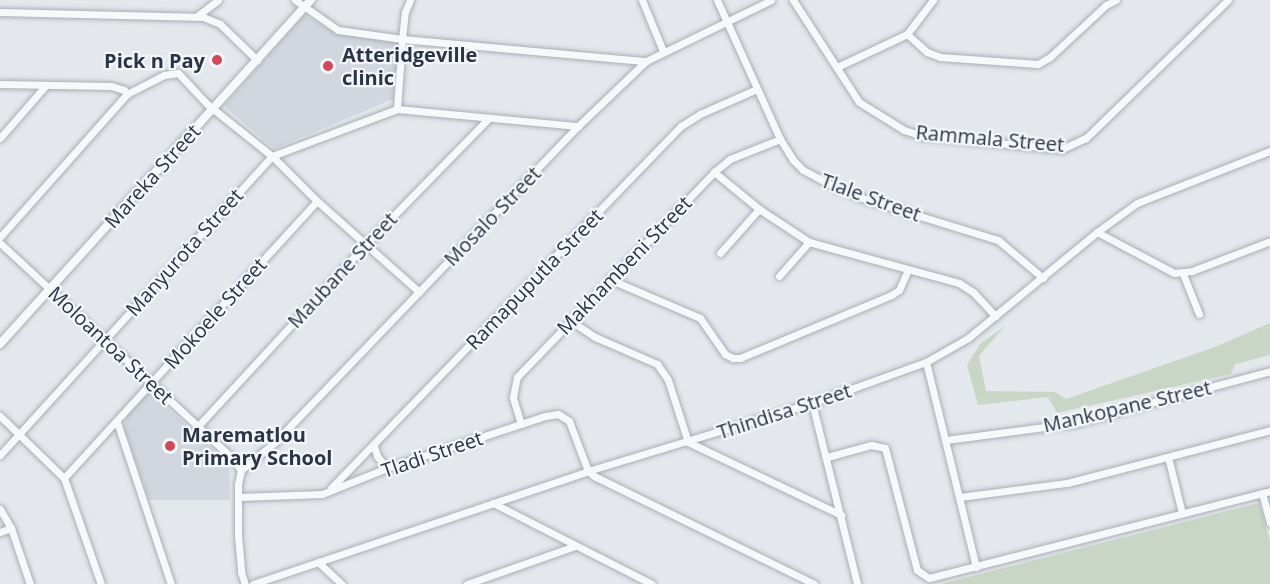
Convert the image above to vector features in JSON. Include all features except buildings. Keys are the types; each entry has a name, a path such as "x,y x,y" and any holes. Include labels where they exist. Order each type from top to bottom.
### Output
{"street":[{"path":"197,16 218,0"},
{"path":"295,0 338,30 402,39 646,61"},
{"name":"Mareka Street","path":"0,344 311,0"},
{"path":"398,109 402,39 405,12 410,0"},
{"path":"642,0 663,51"},
{"name":"Tlale Street","path":"717,0 780,139 793,160 811,176 871,201 998,240 1043,279"},
{"name":"Mosalo Street","path":"241,470 274,443 578,126 646,61 771,0"},
{"name":"Rammala Street","path":"793,0 864,107 910,133 1062,149 1086,138 1224,1"},
{"path":"837,67 907,34 933,0"},
{"path":"907,34 927,52 940,57 1038,64 1050,57 1106,5 1116,0"},
{"path":"0,12 197,16 215,21 257,60"},
{"path":"0,237 127,94 164,75 178,72 213,108 272,156 317,201 419,292"},
{"path":"0,84 111,86 124,90 127,94"},
{"path":"0,138 46,85"},
{"name":"Ramapuputla Street","path":"327,492 374,446 681,126 700,114 757,89"},
{"path":"272,156 398,109 578,126"},
{"name":"Maubane Street","path":"199,425 365,244 489,118"},
{"name":"Makhambeni Street","path":"521,424 513,398 514,382 609,279 714,172 730,159 780,139"},
{"name":"Thindisa Street","path":"253,584 588,471 812,403 926,362 954,348 1043,279 1097,232 1145,200 1270,151"},
{"name":"Manyurota Street","path":"0,455 272,156"},
{"path":"714,172 759,209 808,242 959,283 973,292 995,316"},
{"name":"Mokoele Street","path":"64,478 317,201"},
{"path":"720,253 759,209"},
{"path":"1097,232 1159,267 1183,274 1270,241"},
{"path":"779,276 808,242"},
{"name":"Moloantoa Street","path":"0,243 199,425 241,470"},
{"path":"609,279 700,318 725,354 733,358 740,358 881,300 899,290 908,270"},
{"path":"1183,274 1199,314"},
{"path":"571,321 595,338 657,364 668,380 688,442 841,515"},
{"path":"926,362 976,567"},
{"name":"Mankopane Street","path":"946,440 1075,423 1270,371"},
{"path":"812,403 857,584"},
{"name":"Tladi Street","path":"239,497 317,495 387,468 552,414 565,416 572,427 588,471"},
{"path":"0,416 64,478 101,584"},
{"path":"117,422 171,584"},
{"path":"960,497 1067,483 1270,430"},
{"path":"374,446 377,456 387,468"},
{"path":"827,457 871,446 885,448 917,570 925,577 936,578 1270,491"},
{"path":"1168,457 1182,513"},
{"path":"241,470 238,484 239,558 245,584"},
{"path":"588,471 814,584"},
{"path":"1262,493 1270,523"},
{"path":"493,504 652,584"},
{"path":"0,509 11,528 30,584"},
{"path":"0,532 11,528"},
{"path":"466,584 575,546"},
{"path":"318,562 342,584"}],"shaded area":[{"name":"Atteridgeville clinic","path":"304,15 334,32 390,39 398,46 393,99 274,149 224,106"},
{"name":"Marematlou Primary School","path":"150,392 229,464 230,500 149,500 124,427 127,415"}],"green space":[{"path":"1270,323 1270,355 1235,364 1231,374 1057,413 1048,397 978,405 967,365 980,344 1005,326 979,356 986,391 1055,392 1066,399 1215,347"},
{"path":"1259,503 1270,540 1270,584 941,584"}],"place":[{"name":"Pick n Pay","path":"217,60"},
{"name":"Atteridgeville clinic","path":"328,66"},
{"name":"Marematlou Primary School","path":"170,446"}]}
